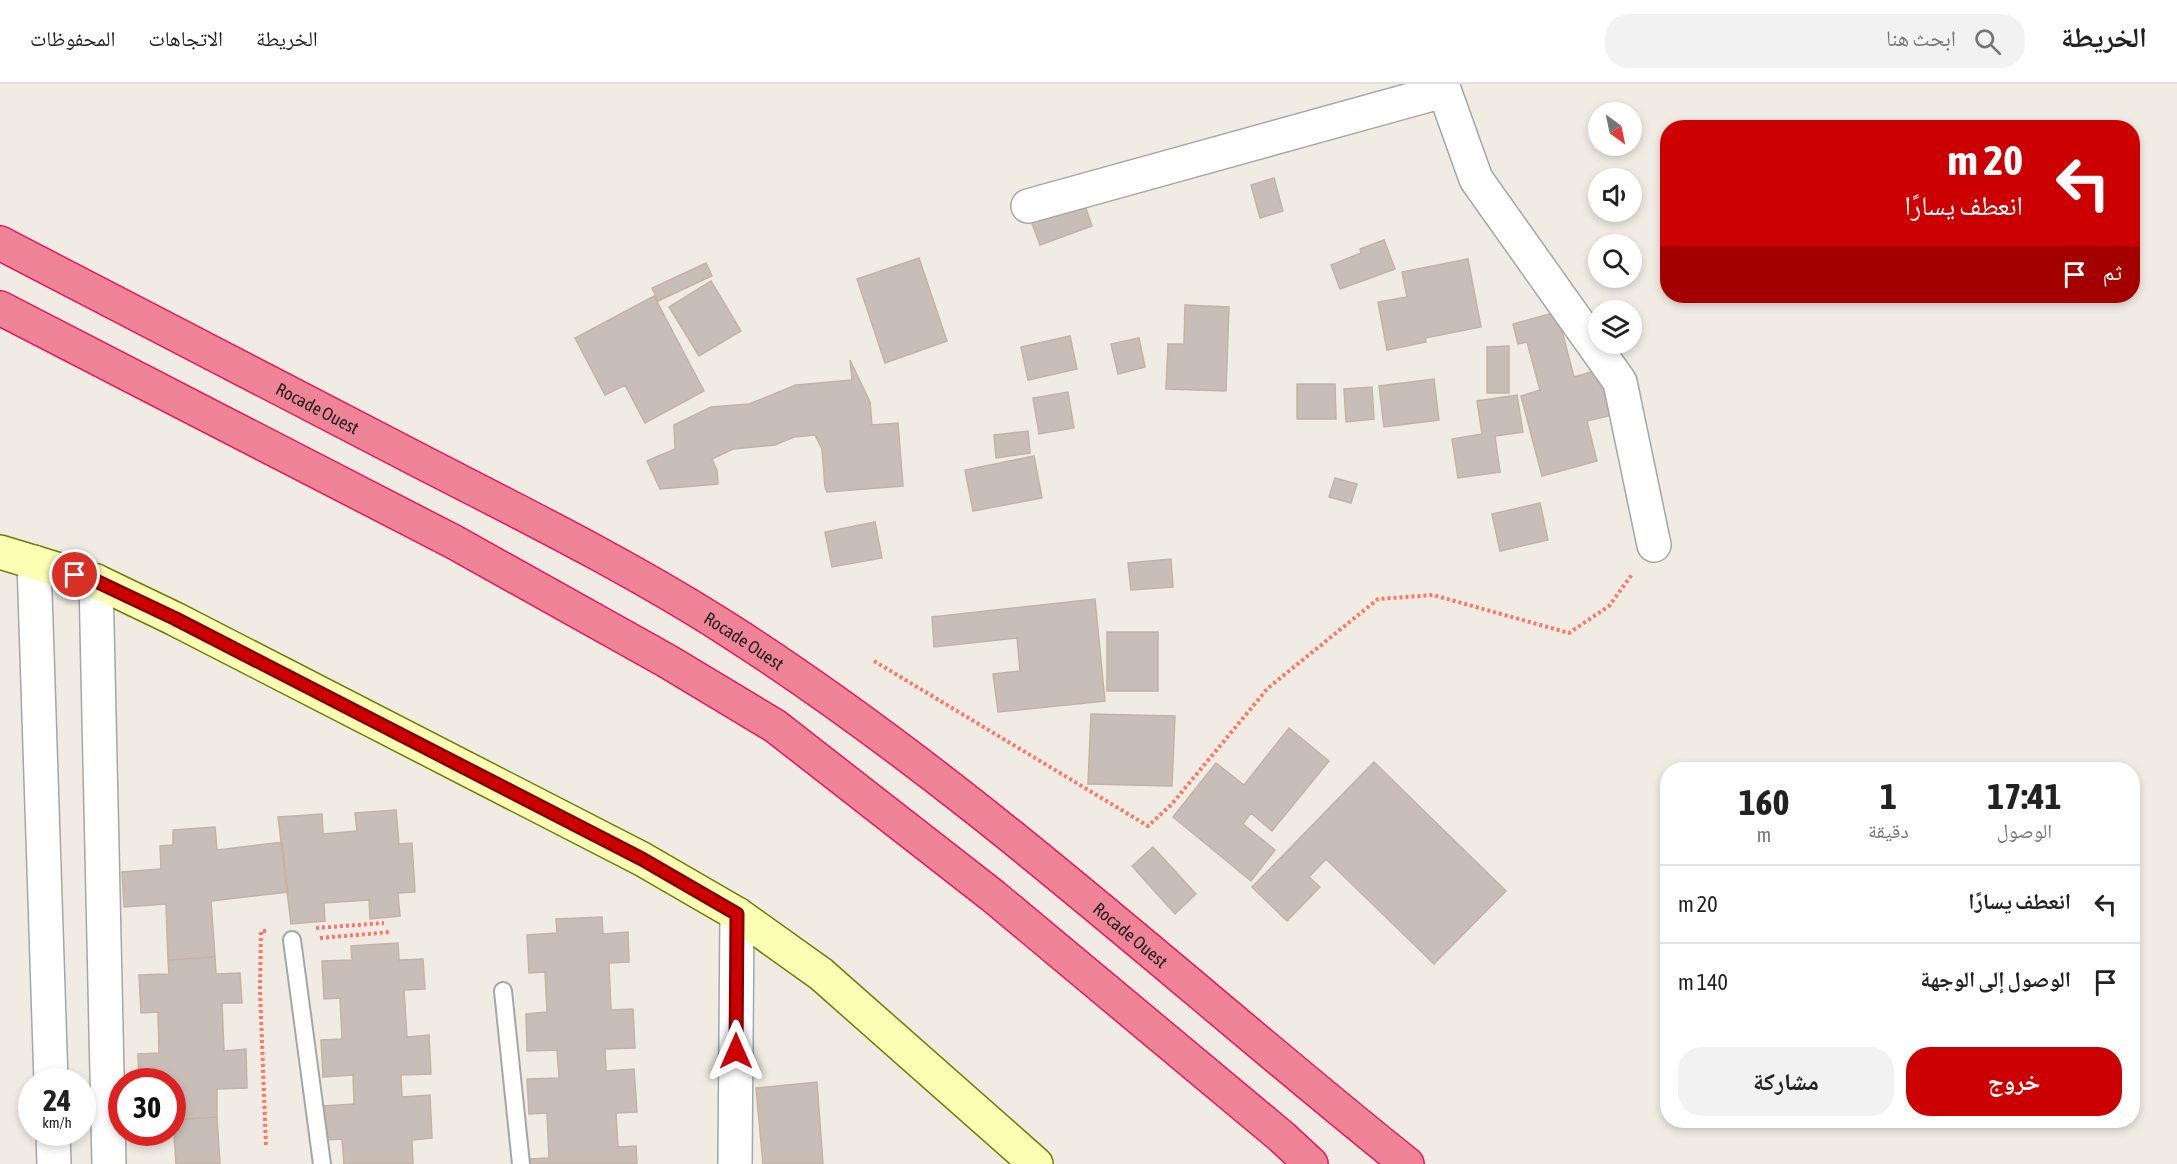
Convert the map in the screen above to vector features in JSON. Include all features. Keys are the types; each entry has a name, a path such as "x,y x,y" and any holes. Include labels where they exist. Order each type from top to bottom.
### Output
{"highway":[{"name":"Rocade Ouest","path":"0,243 512,508 724,627 814,687 1029,849 1407,1164"},
{"path":"0,308 454,542 667,661 775,726 993,896 1282,1137 1311,1164"}],"street":[{"path":"1028,206 1443,87 1476,179 1620,381 1654,545"},
{"path":"0,552 96,581 176,619 642,859 737,914 821,974 1036,1164"},
{"path":"34,562 51,1068"},
{"path":"96,581 109,1164"},
{"path":"735,1164 737,914"},
{"path":"53,1146 54,1164"}],"lane":[{"path":"292,940 322,1164"},
{"path":"503,991 521,1164"}],"path":[{"path":"874,661 1148,826 1171,804 1268,688 1378,599 1433,596 1569,633 1609,606 1654,545"},
{"path":"340,926 384,923"},
{"path":"292,940 390,932"},
{"path":"260,965 266,1146"}],"building":[{"path":"1274,178 1283,211 1260,218 1251,185"},
{"path":"1082,196 1092,226 1040,245 1029,215"},
{"path":"1384,240 1395,269 1340,289 1331,265 1361,253 1360,249"},
{"path":"919,258 947,341 885,363 857,279"},
{"path":"1468,259 1481,327 1425,338 1426,342 1387,350 1378,302 1407,297 1402,272"},
{"path":"706,263 712,276 658,301 652,288"},
{"path":"711,281 741,331 699,356 669,307"},
{"path":"654,296 704,391 645,423 625,385 605,395 575,338"},
{"path":"1185,305 1229,307 1226,391 1166,389 1168,344 1184,344"},
{"path":"1557,312 1574,377 1605,368 1617,414 1587,421 1597,461 1542,476 1521,396 1540,390 1527,342 1518,344 1513,324"},
{"path":"1070,336 1077,369 1028,380 1021,347"},
{"path":"1139,338 1145,367 1118,374 1111,344"},
{"path":"1509,346 1509,393 1487,393 1487,347"},
{"path":"850,360 870,402 872,425 898,423 903,486 827,492 822,449 815,435 794,437 775,445 733,449 712,459 717,470 718,484 660,489 647,461 675,449 674,425 711,407 749,404 796,385 852,380"},
{"path":"1434,379 1439,420 1384,427 1379,386"},
{"path":"1297,384 1335,384 1336,419 1297,419"},
{"path":"1372,387 1374,419 1346,422 1344,389"},
{"path":"1068,392 1074,428 1039,434 1033,398"},
{"path":"1517,395 1523,432 1495,436 1500,472 1458,478 1452,439 1482,434 1477,401"},
{"path":"1028,431 1030,453 996,458 994,435"},
{"path":"1034,456 1042,498 973,511 965,470"},
{"path":"1335,478 1357,484 1351,503 1329,497"},
{"path":"1540,503 1548,540 1500,551 1492,514"},
{"path":"875,522 882,558 832,567 825,532"},
{"path":"1171,559 1173,587 1131,590 1128,563"},
{"path":"1095,599 1105,701 998,712 993,674 1020,671 1017,638 934,647 932,617"},
{"path":"1107,632 1158,632 1158,691 1107,691"},
{"path":"1091,714 1175,716 1172,786 1088,784"},
{"path":"1289,728 1329,761 1272,831 1251,813 1243,824 1275,850 1251,881 1173,817 1216,763 1244,785"},
{"path":"1374,762 1506,891 1434,964 1326,859 1309,877 1320,887 1287,921 1252,887"},
{"path":"396,810 399,844 412,843 415,892 398,893 400,916 370,919 369,900 324,903 325,921 291,924 278,817 322,814 323,834 357,831 355,813"},
{"path":"215,827 217,850 282,842 288,892 211,901 215,957 168,960 166,904 124,907 122,872 161,869 160,846 173,845 173,830"},
{"path":"1153,847 1196,894 1175,914 1132,866"},
{"path":"602,917 603,934 628,932 629,962 609,963 611,1010 633,1009 635,1048 605,1049 606,1071 634,1069 637,1112 616,1113 618,1147 636,1146 637,1164 530,1164 530,1159 549,1158 547,1113 529,1114 527,1079 559,1078 557,1050 527,1051 526,1014 547,1012 545,972 529,973 527,935 557,933 556,919"},
{"path":"398,943 399,960 423,959 425,989 404,990 407,1037 429,1035 431,1074 401,1075 402,1097 430,1095 432,1138 412,1140 413,1164 344,1164 342,1139 325,1140 323,1106 354,1104 353,1075 323,1077 321,1040 342,1039 340,998 324,999 322,961 352,960 351,946"},
{"path":"215,957 216,974 240,973 242,1003 222,1003 224,1051 246,1049 247,1088 217,1089 217,1117 186,1119 186,1068 138,1068 138,1054 159,1053 158,1012 141,1013 139,975 169,974 168,960"},
{"path":"817,1082 823,1164 763,1164 756,1088"},
{"path":"217,1117 220,1164 176,1164 175,1146 186,1146 186,1119"}],"route":[{"path":"75,575 96,581 176,619 642,859 737,914 736,1051"}]}
